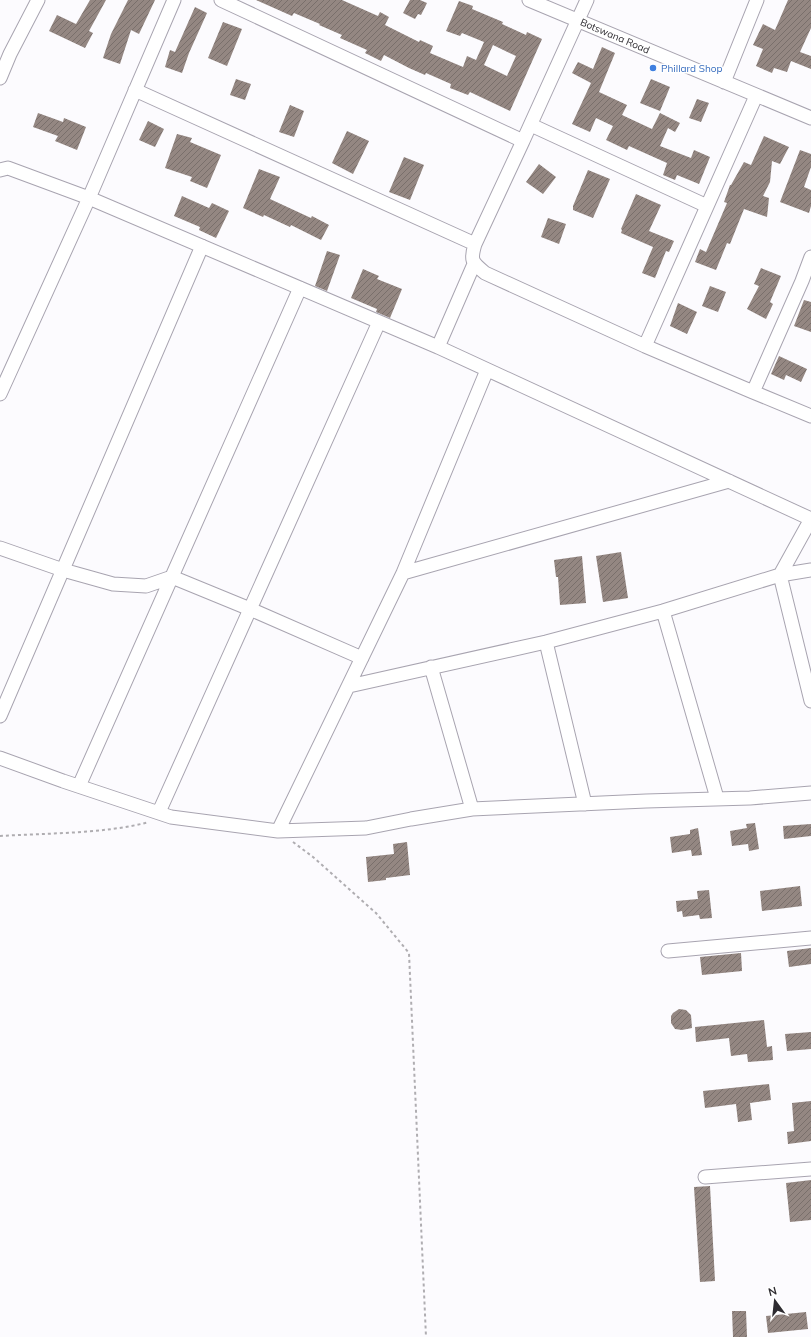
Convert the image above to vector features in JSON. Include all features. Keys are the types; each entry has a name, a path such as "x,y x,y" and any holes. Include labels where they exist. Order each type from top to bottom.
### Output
{"street":[{"path":"0,78 5,51 38,0"},
{"path":"0,394 89,198 174,0"},
{"path":"221,0 524,141"},
{"name":"Botswana Road","path":"529,0 811,118"},
{"path":"438,347 474,264 472,255 475,244 524,141 586,0"},
{"path":"724,82 757,0"},
{"path":"135,90 475,244"},
{"path":"645,346 756,96"},
{"path":"531,125 707,206"},
{"path":"0,170 8,168 89,198 438,347 811,519 780,575 811,701"},
{"path":"0,716 202,246"},
{"path":"752,392 802,281 811,257"},
{"path":"474,264 485,273 645,346 811,416"},
{"path":"79,786 300,288"},
{"path":"159,812 379,322"},
{"path":"278,831 403,573 488,370"},
{"path":"403,573 729,482"},
{"path":"0,548 63,570 113,584 146,586 172,577 362,658"},
{"path":"349,686 546,642 663,611 780,575 811,570"},
{"path":"663,611 717,798"},
{"path":"546,642 585,804"},
{"path":"431,667 472,809"},
{"path":"0,758 79,786 172,816 278,831 366,828 410,818 472,809 717,798 750,798 811,793"},
{"path":"668,951 811,938"},
{"path":"705,1177 811,1169"}],"path":[{"path":"0,836 90,831 134,826 149,822"},
{"path":"278,831 313,857 376,913 408,953 426,1337"}],"building":[{"path":"90,0 106,0 89,31 93,33 85,48 49,31 57,15 76,24"},
{"path":"128,0 155,0 139,34 131,30 120,64 103,58 111,34"},
{"path":"256,0 342,0 378,16 380,12 389,17 385,25 419,42 420,40 433,46 430,53 463,67 467,56 476,60 484,42 462,33 460,36 446,31 459,1 473,6 472,9 503,22 502,24 526,35 527,32 542,39 510,111 470,92 468,95 450,88 451,84 426,73 425,75 384,55 381,61 365,53 367,50 340,38 342,35 294,13 292,16","holes":["493,45 516,56 507,76 484,65"]},
{"path":"410,0 420,0 427,3 421,15 418,14 415,19 403,13"},
{"path":"788,0 811,0 811,28 800,52 811,56 811,69 791,61 787,72 774,68 772,73 756,66 763,49 753,45 763,24 775,30"},
{"path":"195,7 207,13 189,53 182,73 165,67 170,50 175,52"},
{"path":"223,22 242,29 227,66 208,58"},
{"path":"602,47 615,53 599,92 627,105 622,115 652,129 660,113 680,123 675,132 668,128 660,146 691,158 694,150 710,157 699,184 677,175 675,180 663,175 667,163 629,146 627,150 606,140 613,126 596,118 590,132 572,124 591,83 572,73 578,62 593,69"},
{"path":"236,79 251,84 245,100 230,95"},
{"path":"651,79 670,87 660,111 640,103"},
{"path":"697,99 709,103 701,122 689,118"},
{"path":"290,105 304,111 294,137 279,132"},
{"path":"38,113 63,122 64,118 86,127 77,150 55,141 58,136 33,127"},
{"path":"148,121 164,129 155,147 139,140"},
{"path":"347,131 369,141 353,174 332,163"},
{"path":"177,134 192,138 190,142 221,155 207,188 190,181 192,177 165,168"},
{"path":"764,136 789,147 780,164 772,161 770,182 763,196 769,198 767,217 744,209 730,244 727,243 716,270 695,262 700,249 706,252 727,203 724,202 730,185 744,162 751,165"},
{"path":"800,150 811,154 811,167 804,187 811,190 811,206 809,213 780,202"},
{"path":"404,157 424,165 410,200 389,192"},
{"path":"539,164 556,177 543,194 526,182"},
{"path":"259,169 280,177 270,199 311,218 312,216 329,225 321,240 291,225 290,227 264,215 263,217 243,208"},
{"path":"588,170 610,179 593,218 573,210 573,206"},
{"path":"636,194 661,205 649,231 674,241 669,252 666,251 655,278 642,273 653,247 621,233 621,229"},
{"path":"182,196 209,208 212,203 229,211 216,238 199,230 200,227 174,216"},
{"path":"548,218 566,224 559,244 541,237"},
{"path":"327,251 340,255 327,291 315,286"},
{"path":"761,268 781,276 770,302 773,304 766,319 747,309 759,286 754,284"},
{"path":"363,269 379,276 377,279 402,289 390,318 376,312 377,309 351,298"},
{"path":"710,286 726,292 718,312 702,306"},
{"path":"804,300 811,302 811,332 794,326"},
{"path":"678,303 697,312 687,334 670,326"},
{"path":"779,356 807,369 801,382 786,375 784,380 771,374"},
{"path":"621,552 628,598 603,602 596,556"},
{"path":"582,556 586,603 560,605 558,577 556,577 554,560"},
{"path":"755,823 759,849 749,851 748,844 732,846 730,831 747,828 746,824"},
{"path":"811,824 811,836 784,839 783,826"},
{"path":"698,828 702,855 692,856 691,850 672,853 670,837 690,834 690,830"},
{"path":"407,842 410,875 368,882 366,857 394,854 393,844"},
{"path":"800,886 802,906 762,911 760,891"},
{"path":"709,890 712,918 700,919 699,915 683,917 682,911 677,912 676,901 698,899 697,891"},
{"path":"811,948 811,964 789,967 787,951"},
{"path":"741,953 742,971 702,975 700,957"},
{"path":"679,1009 686,1010 691,1015 692,1028 682,1030 675,1029 671,1023 671,1016"},
{"path":"764,1020 767,1047 772,1046 773,1060 748,1062 747,1054 731,1056 729,1038 696,1042 695,1027"},
{"path":"811,1032 811,1049 787,1051 785,1034"},
{"path":"769,1084 771,1100 750,1103 752,1120 738,1122 736,1104 705,1108 703,1091"},
{"path":"811,1101 811,1141 788,1144 787,1132 794,1131 792,1103"},
{"path":"811,1180 811,1220 790,1222 786,1183"},
{"path":"710,1186 715,1281 700,1282 694,1187"},
{"path":"732,1311 746,1311 747,1337 733,1337"},
{"path":"806,1312 808,1329 768,1333 766,1316"}],"place":[{"name":"Phillard Shop","path":"653,68"}]}
